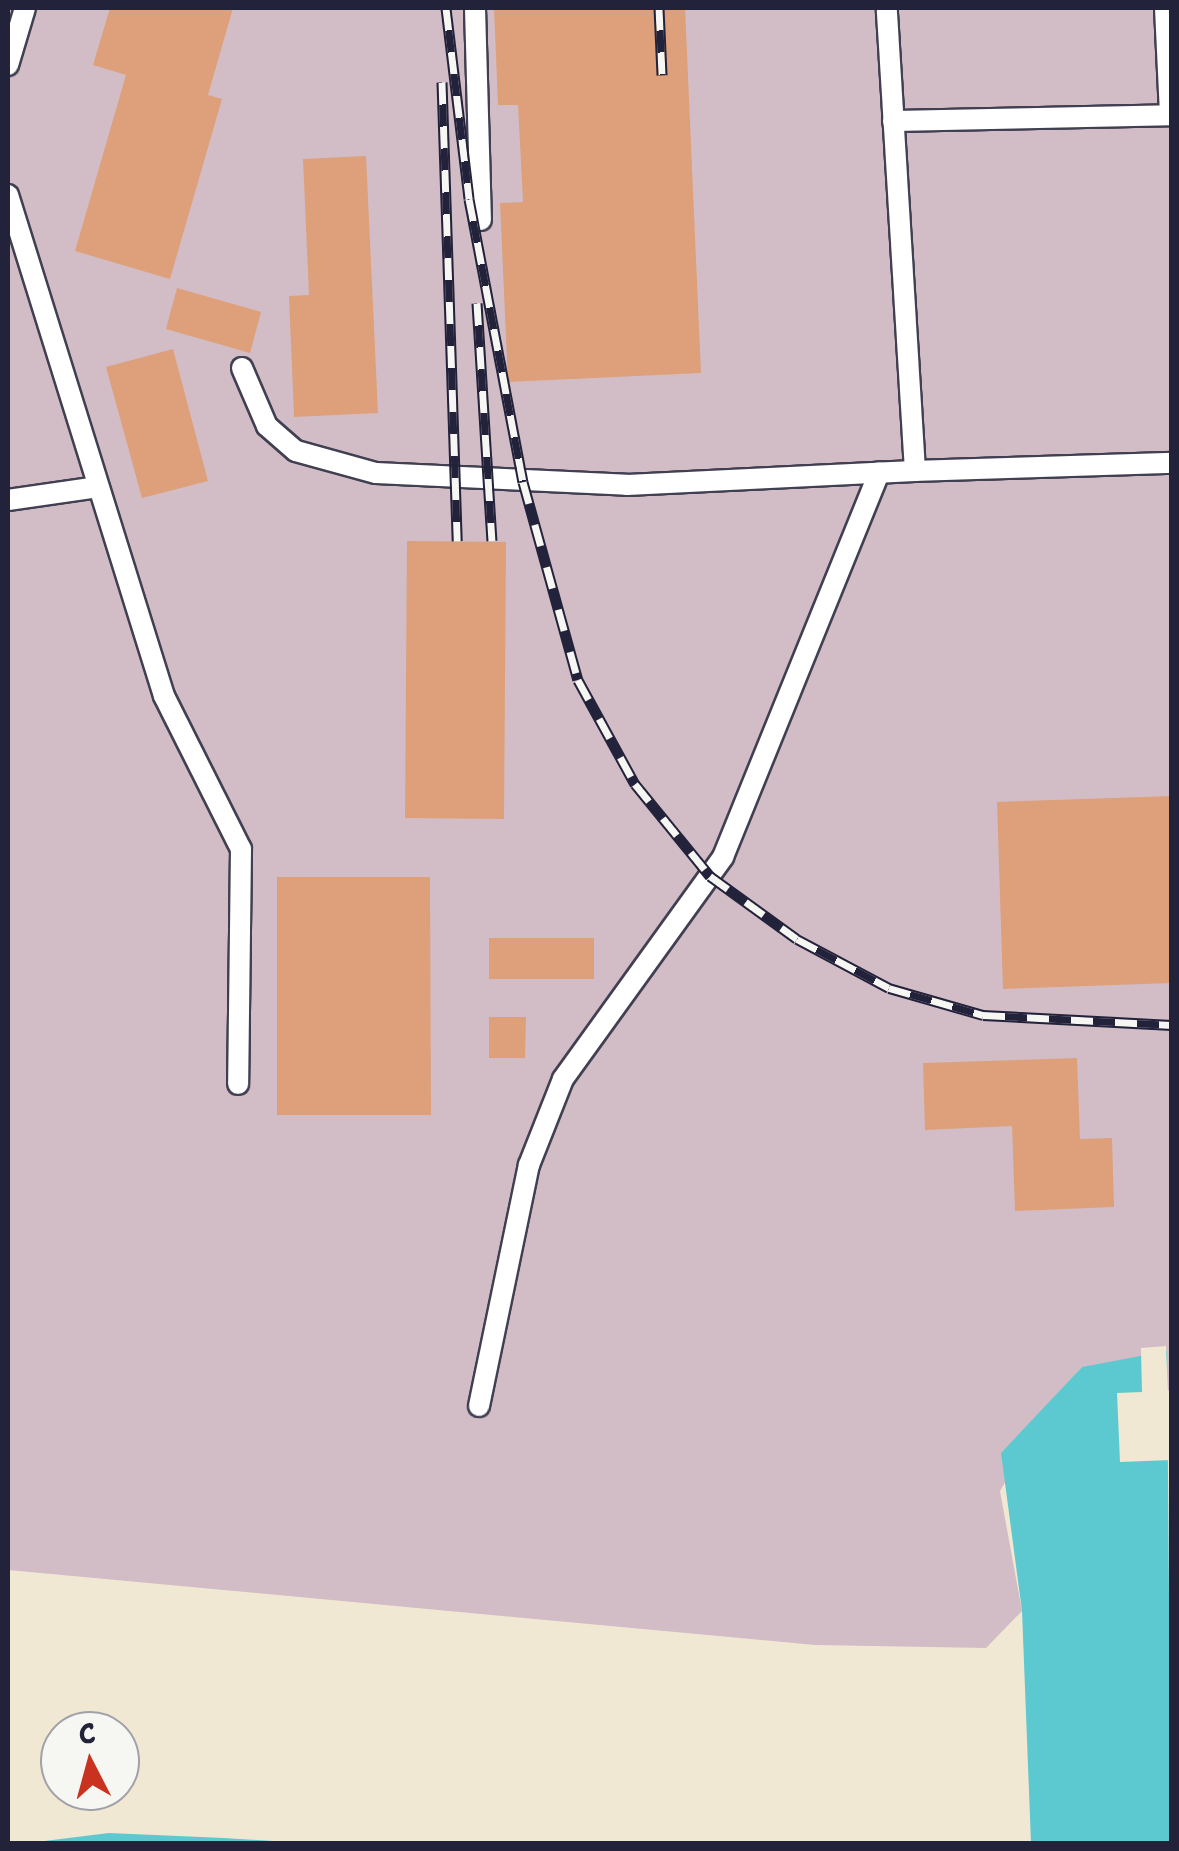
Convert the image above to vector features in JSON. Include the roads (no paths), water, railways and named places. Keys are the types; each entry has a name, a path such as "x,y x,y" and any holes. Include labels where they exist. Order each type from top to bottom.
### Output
{"lane":[{"path":"8,65 24,8"},
{"path":"475,8 481,220"},
{"path":"887,8 914,470"},
{"path":"893,121 1171,115 1165,8"},
{"path":"8,195 164,696 241,849 238,1084"},
{"path":"242,368 267,426 296,451 376,473 627,485 914,470 1172,463"},
{"path":"479,1406 528,1164 563,1080 723,857 878,472"},
{"path":"8,500 98,487"}],"water":[{"path":"1167,1351 1171,1843 1031,1843 1022,1611 1001,1453 1082,1367"},
{"path":"109,1833 224,1838 306,1843 28,1843"}],"railway":[{"path":"446,8 469,199 523,482 578,680 635,784 710,876 797,939 889,988 983,1015 1172,1025"},
{"path":"659,8 662,75"},
{"path":"442,82 457,541"},
{"path":"477,303 492,541"}]}
